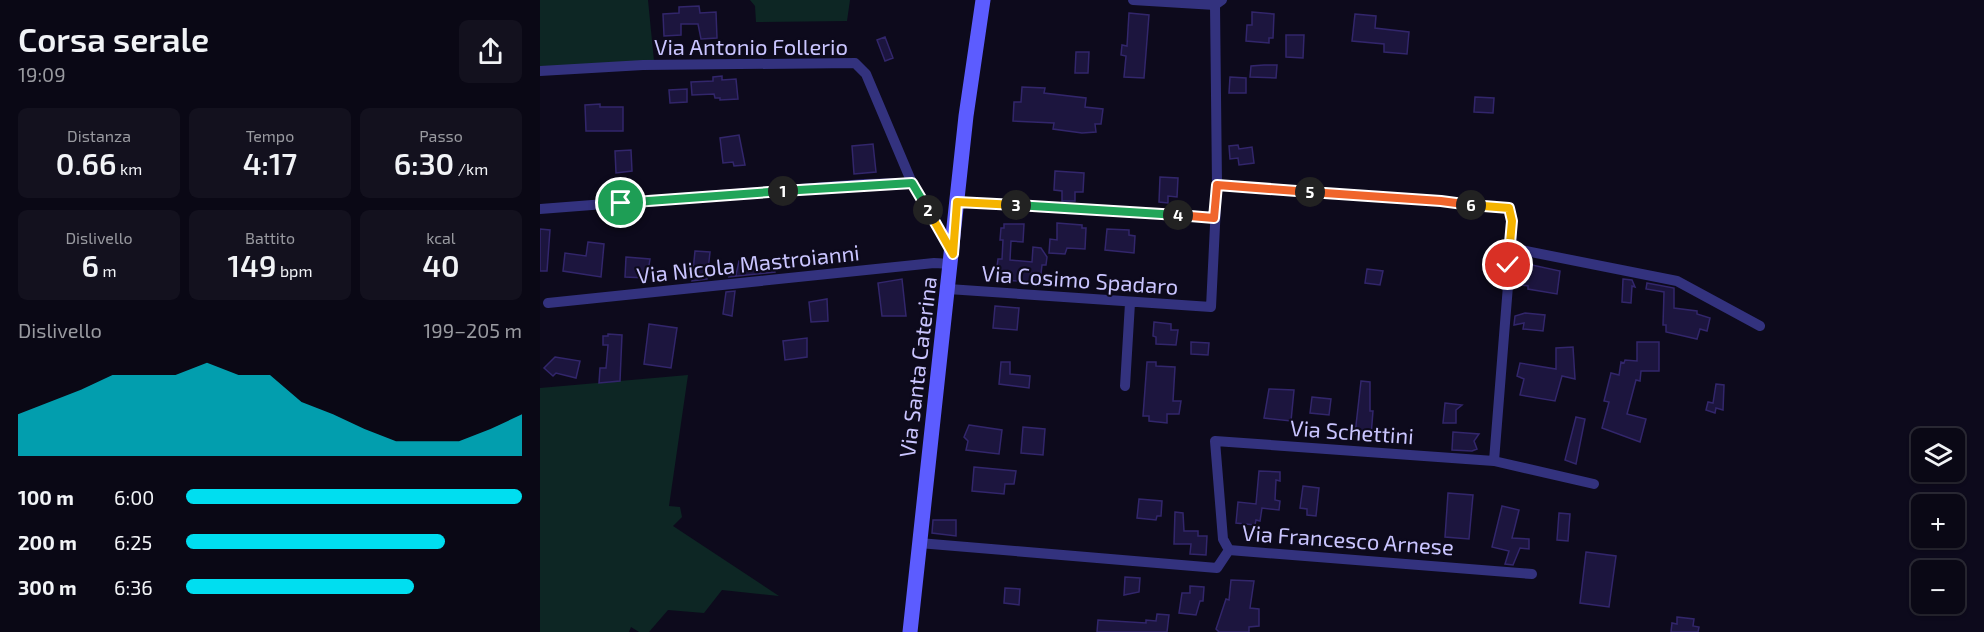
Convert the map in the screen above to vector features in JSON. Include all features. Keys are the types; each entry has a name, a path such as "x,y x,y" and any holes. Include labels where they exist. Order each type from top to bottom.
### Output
{"street":[{"name":"Via Santa Caterina","path":"910,632 953,259 957,202 983,0"},
{"path":"957,202 1214,218 1217,185 1219,3 1133,0"},
{"name":"Via Antonio Follerio","path":"540,71 643,65 855,63 866,74 912,183 953,259"},
{"path":"540,209 912,183"},
{"path":"1217,185 1509,208 1512,221 1511,248 1494,461"},
{"name":"Via Cosimo Spadaro","path":"948,289 1210,307 1214,218"},
{"path":"1511,248 1677,281 1760,326"},
{"name":"Via Nicola Mastroianni","path":"548,303 934,263 953,259"},
{"path":"1125,386 1130,303"},
{"name":"Via Schettini","path":"1229,550 1223,539 1215,441 1494,461 1594,484"},
{"name":"Via Francesco Arnese","path":"919,543 1217,568 1229,550 1532,574"}],"green space":[{"path":"540,0 648,0 654,61 540,68"},
{"path":"750,0 850,0 847,21 756,22 755,6"},
{"path":"688,375 669,506 680,507 682,517 673,526 779,596 722,590 704,613 668,610 649,632 639,632 631,627 629,632 540,632 540,388"}],"building":[{"path":"699,6 700,13 716,12 717,38 701,39 698,24 681,24 681,35 664,36 663,14 679,13 679,7"},
{"path":"1252,12 1274,14 1273,38 1269,38 1269,43 1246,41 1247,25 1252,25"},
{"path":"1129,13 1149,15 1144,78 1124,77 1126,56 1121,55 1122,45 1127,46"},
{"path":"1355,14 1376,16 1375,28 1409,32 1407,54 1384,52 1384,44 1352,41"},
{"path":"1286,35 1304,35 1303,58 1286,57"},
{"path":"885,37 893,58 885,61 877,40"},
{"path":"1076,52 1089,52 1088,73 1075,73"},
{"path":"1277,65 1276,78 1250,77 1251,66"},
{"path":"722,76 722,80 736,79 738,99 720,100 720,98 715,98 714,94 692,95 691,82 713,81 713,77"},
{"path":"1230,77 1246,78 1246,93 1229,93"},
{"path":"1022,87 1045,88 1044,93 1086,98 1085,107 1103,109 1101,124 1095,124 1096,132 1082,133 1053,129 1054,123 1013,121 1014,102 1021,102"},
{"path":"687,89 687,102 670,103 669,90"},
{"path":"1475,97 1494,98 1493,113 1474,112"},
{"path":"600,104 600,107 623,107 623,131 586,131 585,105"},
{"path":"739,135 745,165 734,166 733,162 723,163 720,138"},
{"path":"873,144 876,172 854,174 852,146"},
{"path":"1238,145 1239,149 1252,147 1254,163 1239,165 1238,158 1230,159 1229,146"},
{"path":"631,150 632,171 616,173 615,151"},
{"path":"1055,171 1084,173 1083,192 1075,192 1075,201 1062,201 1062,191 1054,190"},
{"path":"1160,177 1178,178 1177,197 1168,196 1168,203 1159,202"},
{"path":"1057,223 1082,225 1082,228 1086,228 1085,249 1067,248 1065,254 1049,253 1050,239 1057,240"},
{"path":"1004,224 1024,224 1023,242 1011,241 1010,260 1032,262 1033,247 1041,248 1047,257 1046,265 1042,265 1040,282 999,280 1000,275 996,275 998,259 1002,259 1003,240 1000,240 1001,228 1004,228"},
{"path":"540,229 550,230 547,271 540,271"},
{"path":"1107,229 1129,230 1129,235 1135,236 1134,253 1105,250"},
{"path":"588,242 604,244 601,277 563,271 565,253 586,256"},
{"path":"695,251 710,252 707,279 692,281"},
{"path":"626,257 650,259 647,278 625,277"},
{"path":"739,261 750,262 750,268 774,265 775,272 728,277 736,275"},
{"path":"1532,265 1560,271 1557,294 1528,289 1528,286 1516,284 1517,266 1531,268"},
{"path":"1367,269 1383,271 1380,285 1365,283"},
{"path":"902,279 906,316 882,316 878,283"},
{"path":"1623,279 1632,280 1635,287 1632,286 1631,303 1622,302"},
{"path":"1647,283 1674,288 1674,308 1697,311 1697,314 1710,318 1707,331 1700,329 1697,339 1666,332 1666,325 1663,325 1664,292 1646,289"},
{"path":"735,291 732,316 723,314 726,292"},
{"path":"827,299 828,321 811,322 809,302"},
{"path":"995,306 1019,308 1017,330 993,328"},
{"path":"1525,313 1545,315 1543,331 1523,329 1524,323 1514,325 1515,316"},
{"path":"1154,322 1171,324 1171,330 1178,330 1176,345 1156,344 1156,337 1153,336"},
{"path":"649,324 677,328 671,368 644,364"},
{"path":"608,334 622,335 620,381 599,383 600,368 606,368 608,345 603,345 603,336 608,336"},
{"path":"807,338 807,357 785,360 783,341"},
{"path":"1191,342 1209,343 1208,355 1191,354"},
{"path":"1637,342 1659,342 1659,371 1641,371 1640,381 1636,380 1627,414 1646,419 1640,442 1602,428 1609,402 1604,401 1611,373 1619,375 1621,362 1624,363 1625,360 1637,361"},
{"path":"1573,347 1575,379 1562,376 1555,401 1520,395 1524,379 1517,376 1520,363 1556,369 1556,348"},
{"path":"555,357 580,361 576,378 556,373 553,376 544,368"},
{"path":"1001,362 1010,362 1010,374 1030,376 1029,388 999,384"},
{"path":"1147,362 1156,362 1156,366 1175,367 1173,401 1181,401 1179,414 1167,414 1167,423 1149,421 1149,416 1143,416"},
{"path":"1361,381 1370,382 1370,411 1373,411 1371,436 1355,434"},
{"path":"1716,384 1724,385 1723,410 1716,408 1715,413 1706,410 1708,402 1713,403"},
{"path":"1269,389 1294,390 1291,421 1264,418"},
{"path":"1312,397 1331,399 1329,415 1310,413"},
{"path":"1445,403 1462,405 1456,410 1456,423 1443,423"},
{"path":"1576,417 1585,419 1576,464 1565,460"},
{"path":"969,425 1002,430 999,454 966,450 968,441 964,437"},
{"path":"1023,427 1045,429 1043,455 1021,453"},
{"path":"1453,432 1479,434 1474,441 1477,449 1452,450"},
{"path":"974,467 1016,471 1014,484 1005,484 1004,494 972,491"},
{"path":"1259,471 1280,472 1280,481 1276,480 1275,500 1280,501 1279,510 1262,508 1260,521 1256,520 1255,525 1236,523 1238,502 1256,504"},
{"path":"1303,486 1319,488 1316,516 1307,515 1307,509 1300,508"},
{"path":"1448,493 1473,495 1469,539 1445,537"},
{"path":"1139,499 1162,501 1161,516 1157,516 1156,520 1137,518"},
{"path":"1502,506 1519,510 1512,538 1529,539 1529,549 1520,548 1513,565 1505,564 1509,551 1492,547"},
{"path":"1175,512 1183,513 1184,531 1198,531 1198,536 1207,536 1206,555 1190,554 1191,544 1174,544"},
{"path":"1559,513 1570,514 1568,541 1557,540"},
{"path":"933,520 956,520 956,536 932,533"},
{"path":"1586,552 1616,556 1609,607 1580,603"},
{"path":"1125,577 1140,578 1139,592 1124,595"},
{"path":"1231,580 1254,581 1250,608 1259,609 1259,626 1249,627 1249,632 1219,632 1216,629 1226,599 1229,600"},
{"path":"1190,586 1204,587 1203,601 1200,601 1196,615 1179,613 1182,593 1190,593"},
{"path":"1005,588 1020,589 1019,605 1004,603"},
{"path":"1157,614 1169,615 1167,632 1097,632 1098,620 1146,623 1146,620 1156,621"},
{"path":"1677,617 1694,619 1693,626 1699,627 1698,632 1671,632 1672,623 1677,624"}],"route":[{"path":"621,203 912,183 953,254 957,202 1214,218 1217,185 1509,208 1512,221 1508,265"}]}
